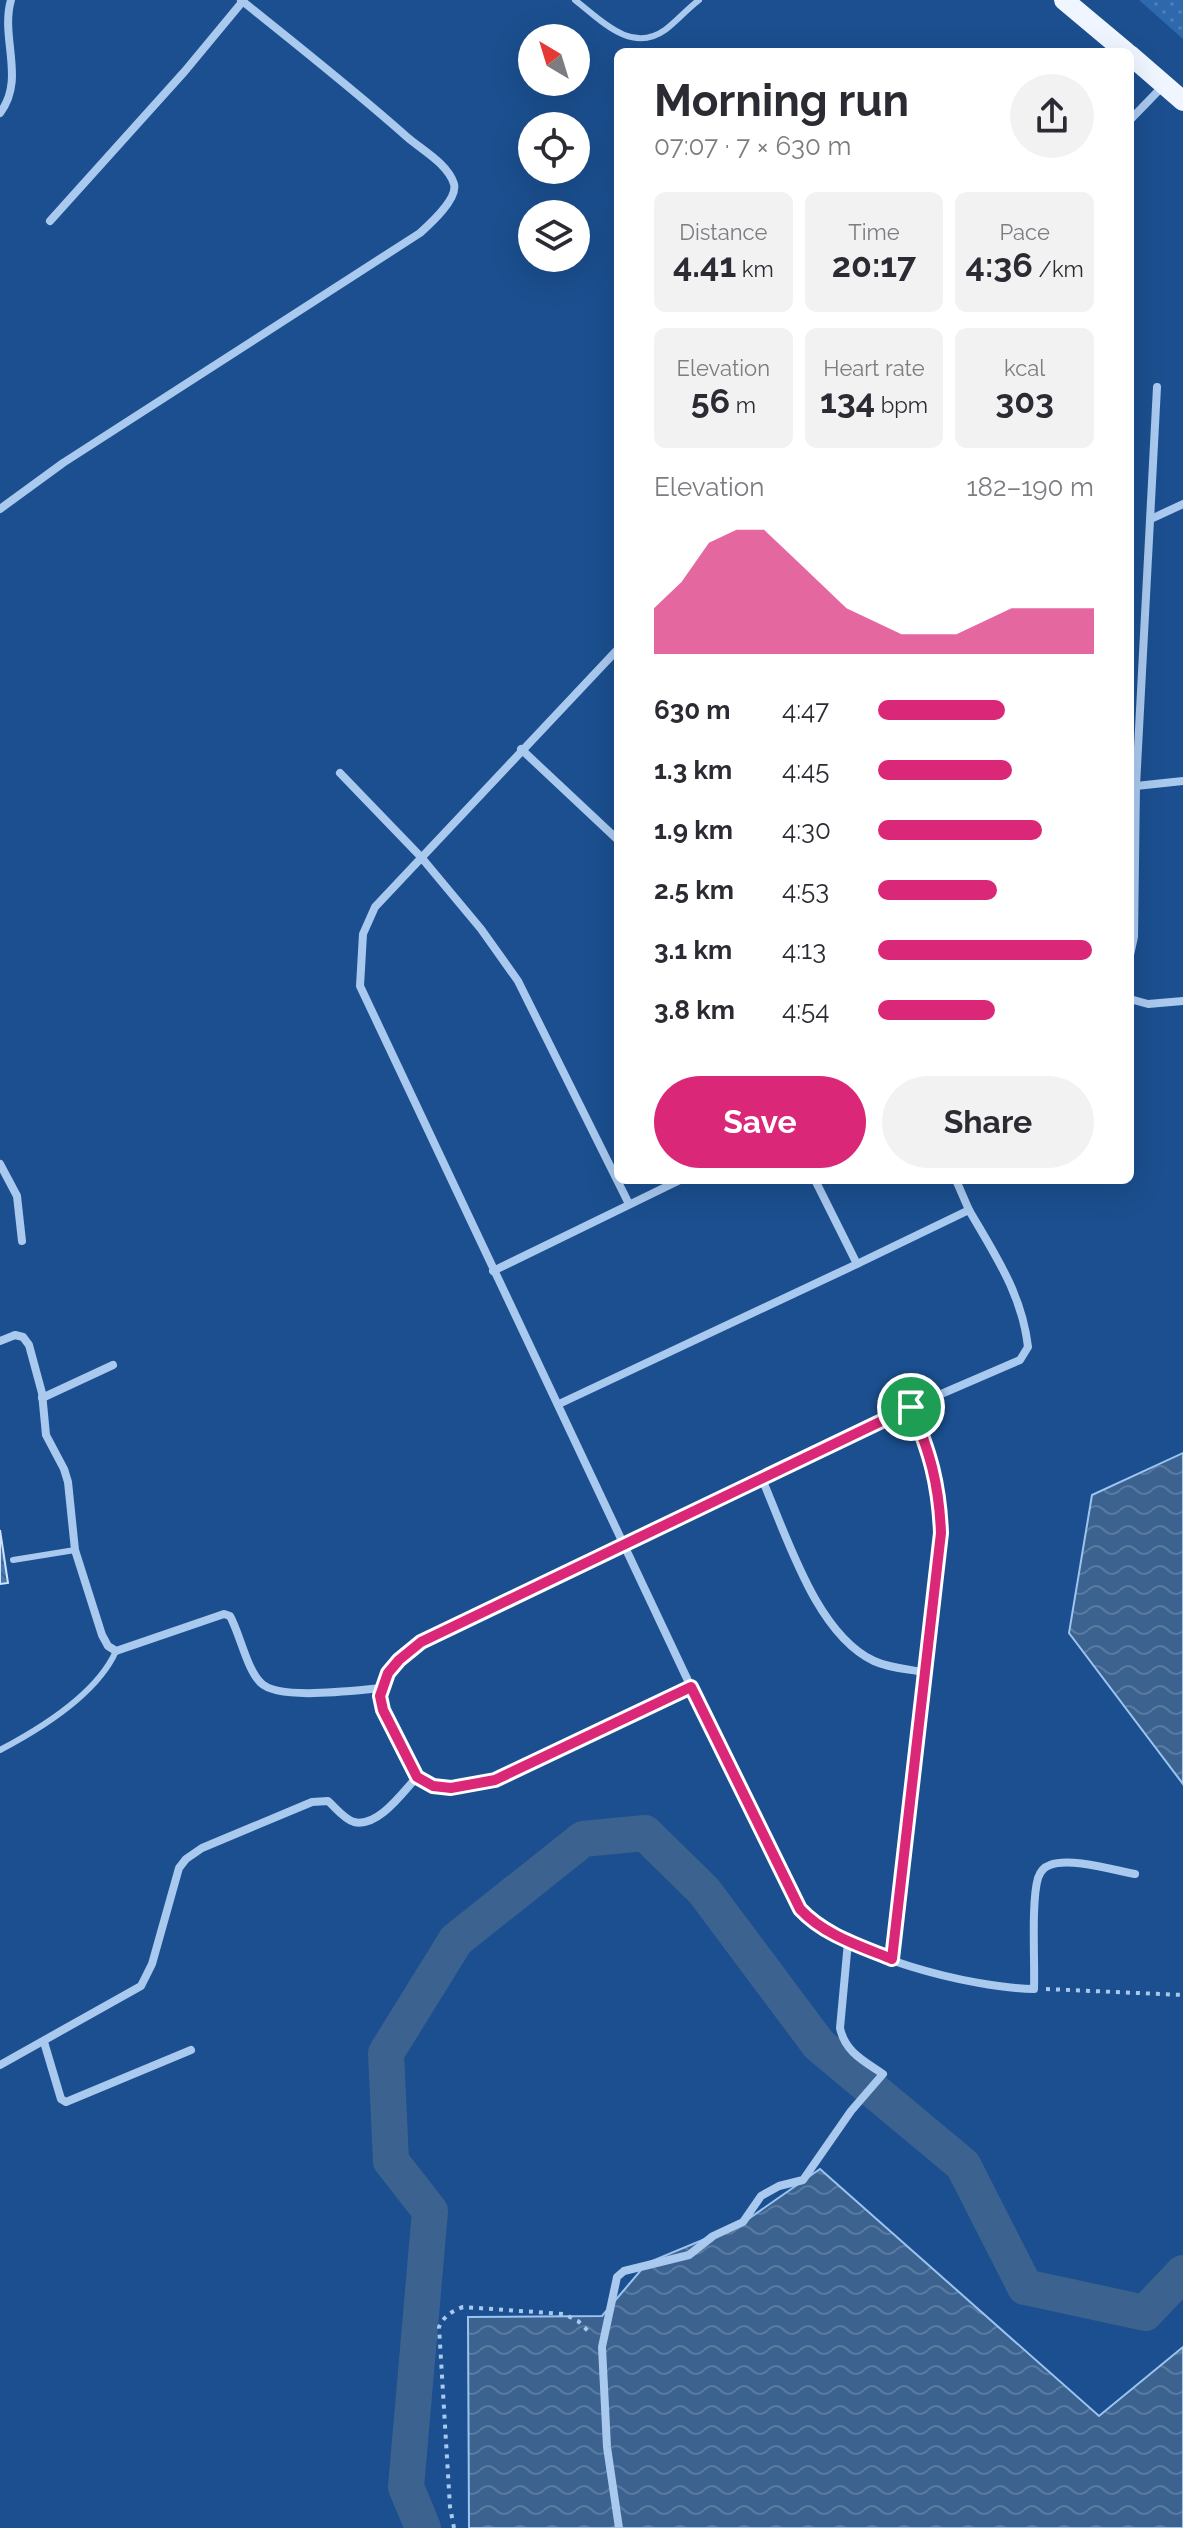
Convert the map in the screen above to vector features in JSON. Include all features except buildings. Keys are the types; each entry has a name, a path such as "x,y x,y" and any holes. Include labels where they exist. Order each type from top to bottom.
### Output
{"main road":[{"path":"1065,1 1121,48"},
{"path":"1134,59 1183,101"}],"street":[{"path":"0,113 6,105 13,82 5,24 11,0"},
{"path":"0,509 63,463 420,233 440,215 454,191 454,183 431,156 367,100 242,1 167,92 50,221"},
{"path":"1134,116 1165,84"},
{"path":"1134,937 1136,786 1157,387"},
{"path":"1151,519 1183,504"},
{"path":"614,653 375,907 363,934 360,986 691,1687 800,1909 812,1921 848,1942 892,1959 946,1976 1011,1989 1034,1989 1037,1881 1041,1871 1057,1863 1085,1864 1135,1874"},
{"path":"521,749 614,836"},
{"path":"340,773 421,857 481,929 518,981 614,1174"},
{"path":"1136,786 1183,781"},
{"path":"1134,1000 1148,1004 1183,1001"},
{"path":"0,1164 17,1196 22,1241"},
{"path":"619,1184 629,1204"},
{"path":"493,1271 672,1184"},
{"path":"817,1184 857,1264"},
{"path":"691,1687 495,1780 451,1788 433,1786 417,1777 383,1710 380,1696 393,1666 421,1642 911,1407 1020,1360 1028,1347 1026,1329 1013,1287 958,1184"},
{"path":"559,1404 969,1210"},
{"path":"0,1341 15,1335 23,1337 29,1345 42,1398 46,1435 68,1482 75,1550 108,1646 116,1651 224,1614 230,1616 237,1628 259,1682 269,1689 292,1693 383,1688"},
{"path":"42,1398 113,1365"},
{"path":"892,1959 941,1533 939,1492 928,1449 911,1407"},
{"path":"762,1479 808,1585 830,1624 846,1644 876,1662 923,1672"},
{"path":"0,2065 141,1986 158,1946 173,1882 186,1859 202,1848 312,1802 328,1801 352,1821 361,1822 382,1815 417,1777"},
{"path":"619,2528 607,2447 602,2347 617,2277 642,2265 689,2255 713,2236 743,2222 761,2196 779,2186 803,2180 851,2111 883,2074 845,2046 842,2037 840,2028 848,1942"},
{"path":"44,2042 61,2099 66,2102 191,2050"}],"lane":[{"path":"575,0 618,33 634,40 657,35 699,0"},
{"path":"13,1560 75,1550"},
{"path":"0,1750 32,1733 75,1699 109,1667 116,1651"}],"path":[{"path":"1034,1989 1183,1995"},
{"path":"454,2528 450,2507 439,2327 443,2320 463,2307 564,2314 578,2321 602,2347"}],"shaded area":[{"path":"1139,0 1183,0 1183,39"}],"water":[{"path":"1183,1453 1183,1784 1069,1633 1092,1495"},
{"path":"820,2169 1099,2416 1183,2347 1183,2528 469,2528 468,2317 602,2316 647,2263 741,2224"}],"waterway":[{"path":"423,2528 406,2487 430,2211 391,2161 386,2053 456,1940 583,1839 645,1833 704,1891 819,2045 963,2165 1025,2287 1145,2313 1183,2273"}],"route":[{"path":"911,1407 928,1449 939,1492 941,1533 892,1959 848,1942 812,1921 800,1909 691,1687 495,1780 451,1788 433,1786 417,1777 383,1710 380,1696 388,1673 421,1642 911,1407"}]}
